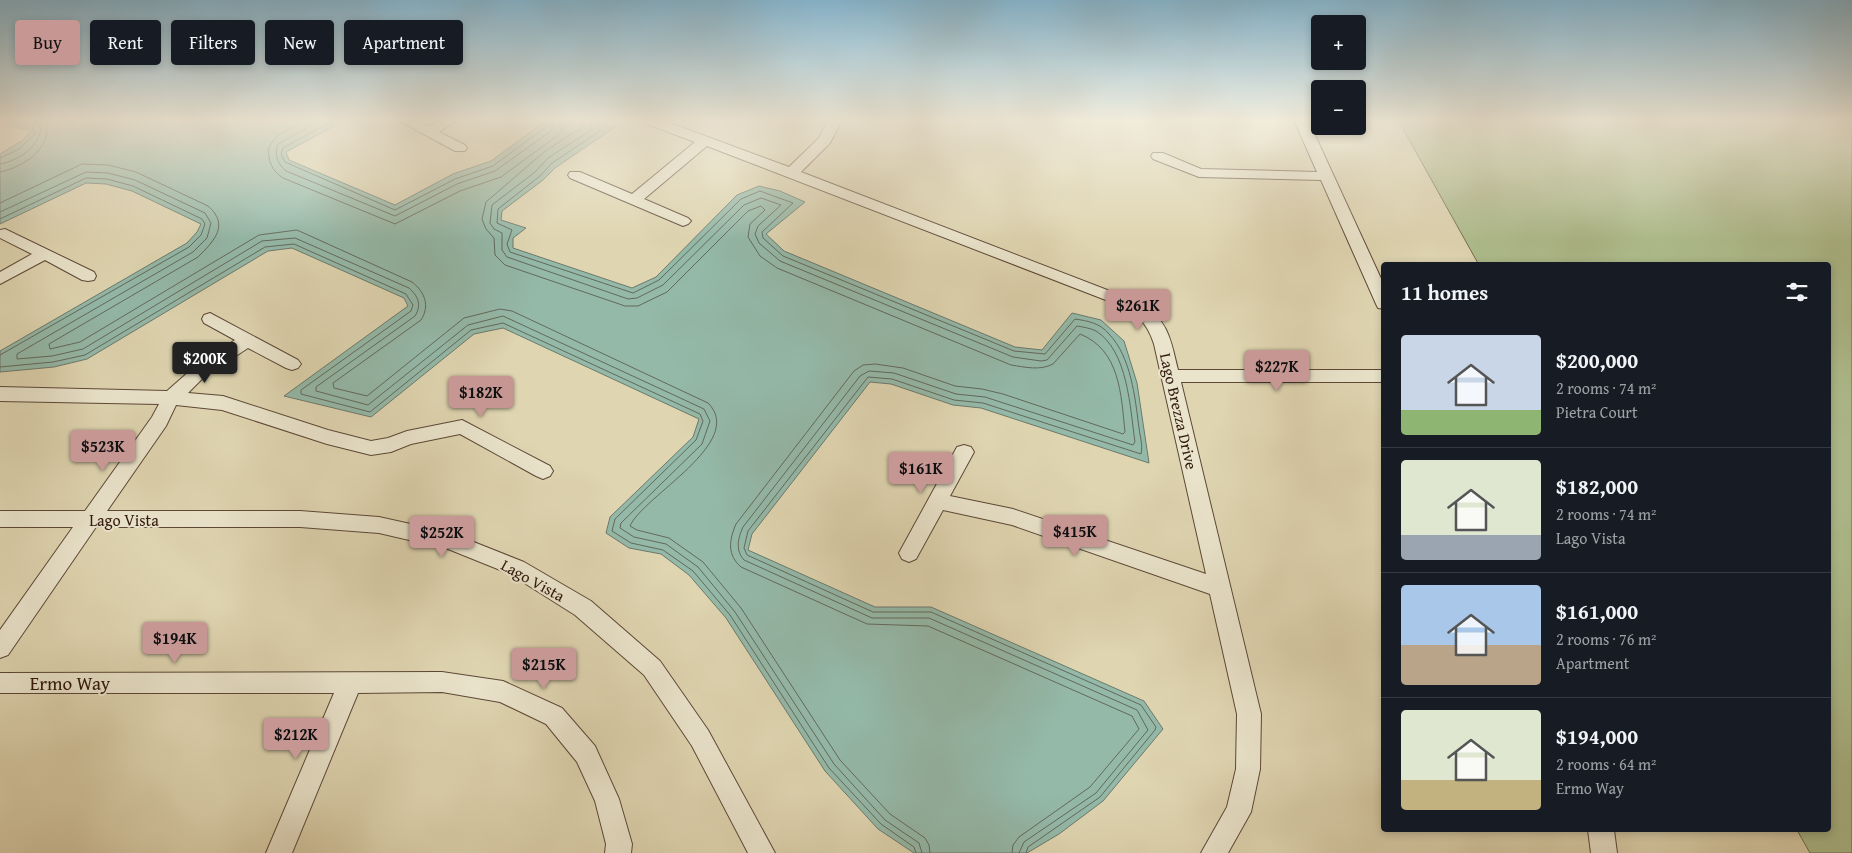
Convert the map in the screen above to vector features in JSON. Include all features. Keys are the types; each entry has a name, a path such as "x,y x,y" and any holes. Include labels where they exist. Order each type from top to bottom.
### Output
{"street":[{"path":"634,200 682,160"},
{"name":"Lago Brezza Drive","path":"756,160 1089,290 1121,300 1144,313 1156,325 1171,376 1249,714 1248,770 1238,812 1214,853"},
{"path":"791,173 805,160"},
{"path":"1167,160 1199,173 1326,176"},
{"path":"1319,160 1381,297"},
{"path":"575,175 683,221"},
{"path":"5,234 88,276"},
{"path":"0,279 44,254"},
{"path":"210,319 292,364"},
{"path":"0,648 159,421 171,398 198,373 247,340"},
{"path":"1171,376 1381,376"},
{"path":"0,394 171,398 223,403 327,437 371,448 391,445 407,438 462,427 543,471"},
{"path":"909,552 964,452"},
{"path":"938,501 1013,517 1220,588"},
{"name":"Lago Vista","path":"0,520 300,519 380,525 451,541 516,568 583,608 652,668 700,738 762,853"},
{"name":"Ermo Way","path":"0,683 442,682 503,692 554,716 586,754 607,799 619,844 618,853"},
{"path":"279,853 350,683"},
{"path":"1601,832 1604,853"}],"shaded area":[{"path":"1420,160 1852,160 1852,853 1810,853 1798,832 1831,832 1831,262 1477,262"}],"water":[{"path":"0,160 289,160 395,205 453,174 493,160 567,160 502,211 501,220 526,228 513,238 513,248 632,288 656,277 737,195 759,186 780,191 805,202 766,234 784,251 1015,347 1042,350 1072,313 1101,320 1124,341 1137,383 1149,463 981,408 953,405 891,384 870,382 752,534 748,550 875,607 931,607 1144,701 1163,729 1103,801 1059,834 1027,853 914,853 878,829 825,771 726,618 689,575 661,554 629,548 606,533 610,517 693,437 699,419 503,328 474,334 371,417 284,396 408,306 404,298 292,248 268,251 87,359 54,367 0,372 0,351 187,243 197,232 201,224 132,191 106,184 86,183 0,224"}]}
